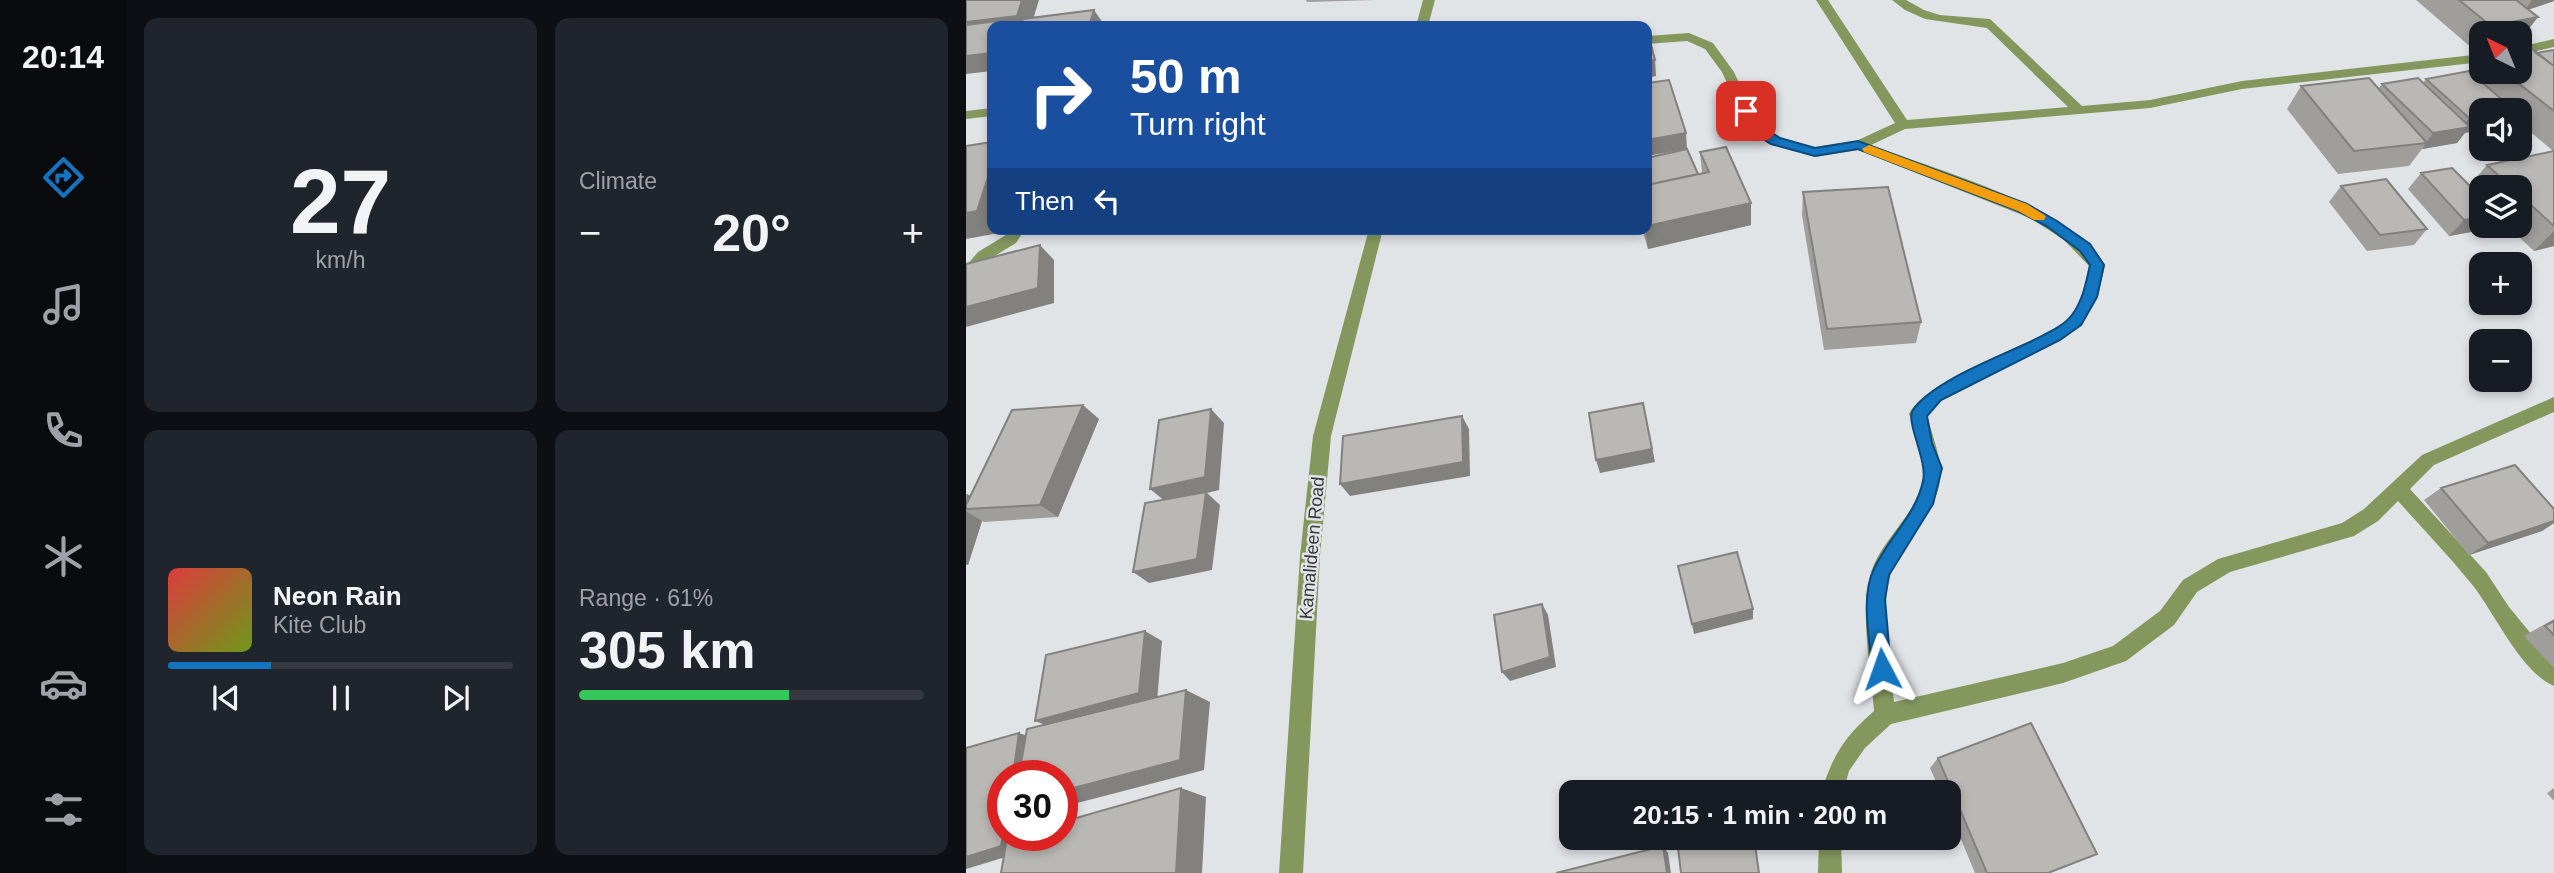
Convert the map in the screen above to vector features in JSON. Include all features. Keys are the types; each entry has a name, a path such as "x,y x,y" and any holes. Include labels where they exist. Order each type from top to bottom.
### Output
{"street":[{"path":"1423,21 1429,0"},
{"path":"1822,0 1903,125"},
{"path":"1898,0 1911,11 1928,18 1986,22 1991,25 2080,111"},
{"path":"1652,40 1689,37 1709,46 1728,72 1754,128 1776,141 1815,152 1858,145 1903,125 2150,104 2242,85 2469,59"},
{"path":"2532,48 2554,43"},
{"path":"966,116 987,113"},
{"path":"1858,145 2022,207 2053,224 2085,248 2097,265 2090,297 2076,321 2055,336 1936,395 1918,414 1924,443 1934,468 1927,499 1881,572 1876,599 1885,715"},
{"path":"966,276 983,256 1014,235"},
{"name":"Kamalideen Road","path":"1291,873 1310,556 1322,436 1374,235"},
{"path":"1836,780 1840,766 1857,740 1885,715 2063,673 2119,654 2167,618 2190,586 2225,565 2347,530 2371,514 2428,460 2554,404"},
{"path":"2398,489 2479,578 2510,625 2554,676"},
{"path":"1830,850 1830,873"}],"building":[{"path":"966,0 1022,0 1017,16 966,22"},
{"path":"2459,0 2516,0 2538,17 2517,21 2485,21"},
{"path":"1094,10 1091,21 1023,19"},
{"path":"987,22 987,54 966,56 966,25"},
{"path":"2532,49 2554,66 2554,111 2519,84 2532,84"},
{"path":"2554,50 2554,66 2536,53"},
{"path":"2469,71 2469,84 2484,84 2500,98 2469,98 2469,118 2426,79"},
{"path":"2369,78 2427,143 2354,151 2301,86"},
{"path":"2418,78 2469,127 2433,133 2382,84"},
{"path":"1669,80 1686,133 1652,139 1652,82"},
{"path":"987,143 987,180 977,211 966,213 966,146"},
{"path":"1726,147 1751,203 1652,225 1652,184 1709,172 1700,152"},
{"path":"1687,149 1698,174 1652,184 1652,157"},
{"path":"2554,151 2554,226 2532,206 2532,175 2498,175 2487,165 2506,161 2532,161 2532,156"},
{"path":"2452,168 2469,185 2469,219 2464,220 2421,173"},
{"path":"2386,179 2427,229 2380,235 2341,186"},
{"path":"1888,187 1921,322 1827,329 1803,192"},
{"path":"1040,245 1038,288 966,307 966,264"},
{"path":"1643,403 1652,449 1596,460 1589,413"},
{"path":"1083,405 1040,505 966,509 1012,410"},
{"path":"1211,409 1205,477 1150,489 1159,420"},
{"path":"1462,416 1463,462 1340,484 1343,436"},
{"path":"2515,465 2554,509 2554,521 2488,543 2441,488"},
{"path":"1206,492 1197,559 1133,572 1145,503"},
{"path":"1737,552 1753,609 1692,624 1678,566"},
{"path":"1542,604 1550,657 1502,672 1494,615"},
{"path":"2554,621 2554,635 2545,626"},
{"path":"1145,631 1139,693 1035,721 1046,655"},
{"path":"1186,690 1180,760 1078,787 1078,760 1022,760 1027,729"},
{"path":"2031,723 2097,854 2048,873 1987,873 1961,812 1961,780 1947,780 1938,758"},
{"path":"1019,733 1015,760 987,760 987,850 966,857 966,748"},
{"path":"1181,788 1176,873 1001,873 1005,851 1078,851 1078,817"},
{"path":"1647,850 1664,850 1667,873 1556,873"},
{"path":"1678,850 1756,850 1759,873 1681,873"}],"slow traffic":[{"path":"1869,149 2022,207 2039,216"}],"route":[{"path":"1746,111 1754,128 1776,141 1815,152 1858,145 2022,207 2053,224 2085,248 2097,265 2090,297 2076,321 2055,336 1936,395 1918,414 1924,443 1934,468 1927,499 1881,572 1876,599 1882,669"}]}
